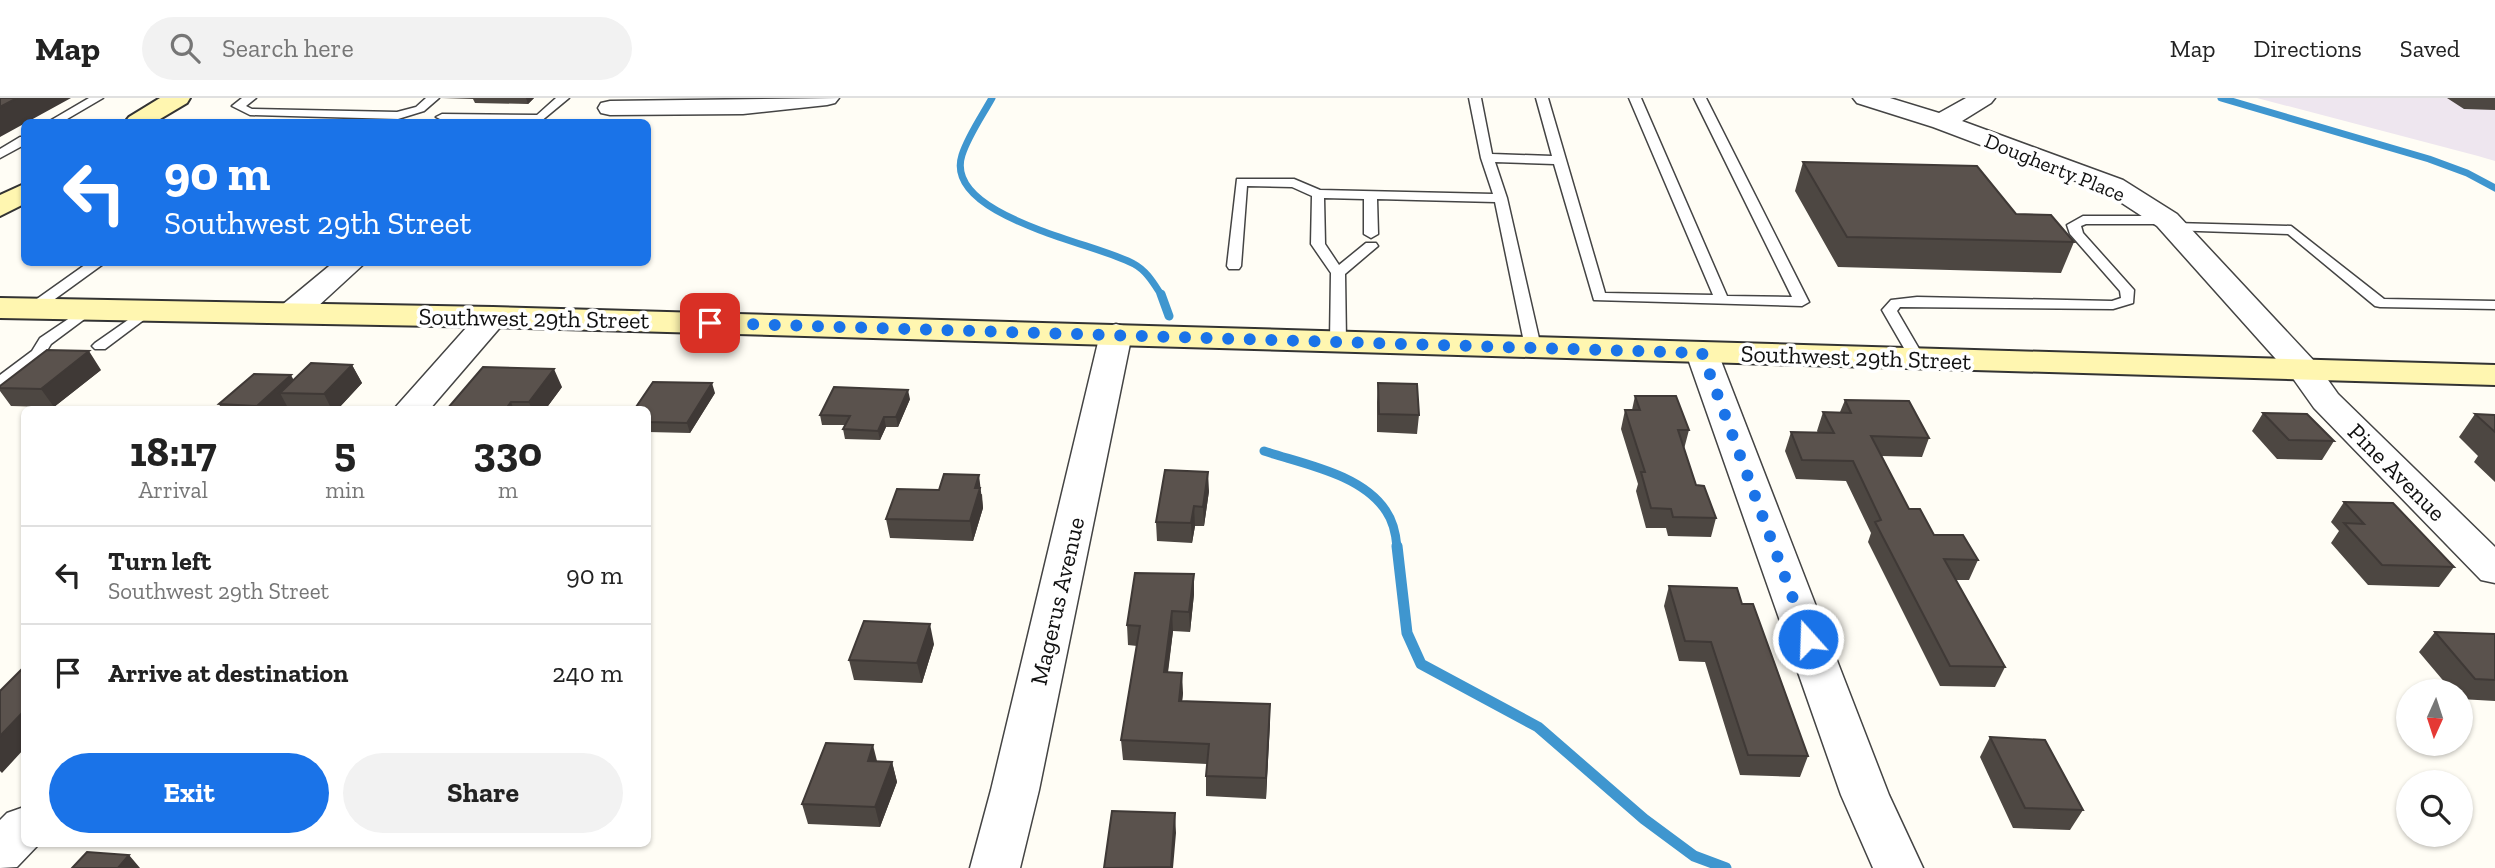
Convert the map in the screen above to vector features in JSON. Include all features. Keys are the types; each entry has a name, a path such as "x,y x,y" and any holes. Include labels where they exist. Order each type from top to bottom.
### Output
{"street":[{"path":"143,119 178,98"},
{"path":"608,109 827,98"},
{"name":"Dougherty Place","path":"1866,98 1942,122 2114,186 2170,224 2304,370"},
{"path":"1942,122 1983,98"},
{"path":"0,207 21,194"},
{"path":"293,312 347,266"},
{"name":"Southwest 29th Street","path":"16,308 493,317 2495,375"},
{"path":"414,406 493,317"},
{"name":"Magerus Avenue","path":"995,868 1016,790 1116,334"},
{"path":"1702,353 1865,795 1898,868"},
{"name":"Pine Avenue","path":"2304,370 2326,401 2495,570"},
{"path":"0,852 21,830"}],"lane":[{"path":"59,119 97,98"},
{"path":"250,98 238,106 250,112 398,116 419,109 433,98"},
{"path":"442,117 540,118 563,98"},
{"path":"1475,98 1486,158 1501,198 1533,347"},
{"path":"1542,98 1599,296 1802,302 1700,98"},
{"path":"1634,98 1722,300"},
{"path":"0,155 21,142"},
{"path":"0,155 21,156"},
{"path":"1486,158 1559,160"},
{"path":"1234,266 1241,183 1294,183 1318,194 1501,198"},
{"path":"1318,194 1318,244 1338,273 1338,341"},
{"path":"1338,273 1371,240 1370,195"},
{"path":"1917,359 1889,310 1896,303 1917,300 2113,305 2128,300 2127,290 2077,234 2074,225 2083,220 2291,230 2380,303 2495,305"},
{"path":"16,308 92,266"},
{"path":"0,382 38,354 44,341 89,309"},
{"path":"100,346 148,310"}],"shaded area":[{"path":"2257,98 2495,98 2495,161 2478,156"}],"building":[{"path":"0,98 17,98 0,107"},
{"path":"1803,162 1977,166 2016,214 2051,215 2074,242 1847,237"},
{"path":"47,350 89,351 41,389 0,388 0,386"},
{"path":"311,363 352,365 324,394 280,393"},
{"path":"483,367 554,369 529,402 511,402 508,406 450,406"},
{"path":"254,374 291,375 257,406 219,404"},
{"path":"653,382 712,383 687,423 651,422 651,406 637,406"},
{"path":"1378,383 1417,384 1419,415 1379,414"},
{"path":"834,387 908,390 896,417 884,417 878,431 843,429 850,416 820,415"},
{"path":"1635,396 1676,396 1689,430 1678,430 1696,485 1704,486 1716,518 1673,517 1671,509 1651,508 1641,472 1645,472 1625,410 1640,410"},
{"path":"1845,400 1909,401 1929,438 1871,436 1909,509 1920,509 1934,535 1963,535 1978,560 1944,559 2005,667 1950,666 1875,522 1881,520 1853,461 1802,460 1791,432 1834,433 1823,412 1851,413"},
{"path":"2263,413 2307,414 2334,441 2289,440"},
{"path":"2475,414 2495,415 2495,432"},
{"path":"1165,470 1208,472 1203,507 1194,506 1191,523 1156,522"},
{"path":"944,474 979,475 975,488 980,488 970,521 886,519 897,489 939,490"},
{"path":"2344,502 2393,503 2454,567 2382,565 2344,523 2364,524"},
{"path":"1135,573 1194,574 1189,612 1172,611 1164,672 1182,673 1179,701 1270,704 1266,778 1206,776 1209,744 1121,740 1140,626 1127,625"},
{"path":"1669,586 1737,588 1742,604 1753,604 1808,756 1748,755 1711,642 1685,641"},
{"path":"864,621 930,624 917,663 849,660"},
{"path":"2435,632 2495,634 2495,680 2475,679"},
{"path":"21,670 21,714 0,736 0,691"},
{"path":"1990,737 2045,740 2083,810 2025,808"},
{"path":"826,743 873,745 868,761 892,762 875,807 802,804"},
{"path":"1112,811 1175,813 1171,867 1104,868"},
{"path":"87,852 129,855 118,868 72,868"}],"waterway":[{"path":"992,98 971,133 962,155 962,177 975,195 998,211 1027,225 1134,264 1146,274 1161,295"},
{"path":"2221,98 2429,159 2467,173 2495,188"},
{"path":"1161,295 1169,316"},
{"path":"1264,451 1331,472 1362,488 1375,498 1388,515 1394,528 1397,547"},
{"path":"1397,546 1407,633 1421,664 1538,727 1644,819 1694,856 1726,868"}],"route":[{"path":"710,323 1702,353 1808,639"}]}
